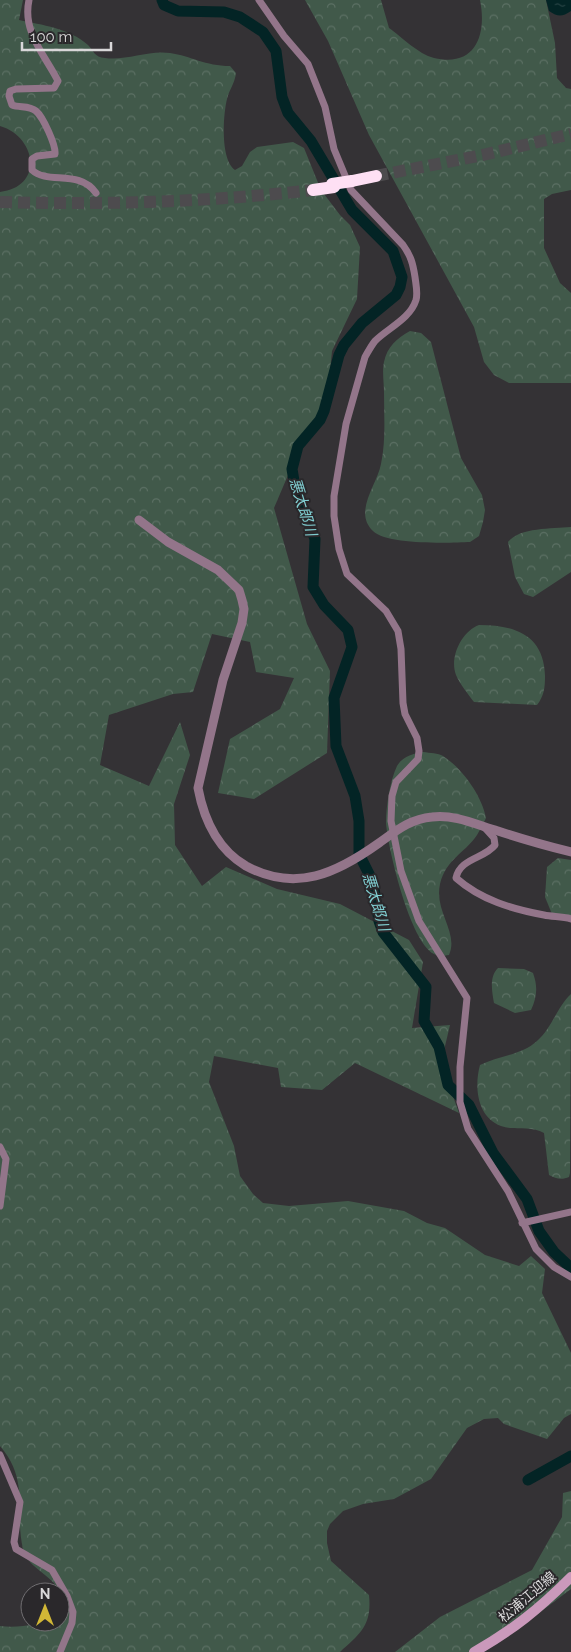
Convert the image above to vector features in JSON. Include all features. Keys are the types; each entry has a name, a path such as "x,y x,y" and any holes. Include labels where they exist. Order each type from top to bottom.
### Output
{"highway":[{"path":"312,188 377,178"}],"main road":[{"name":"松浦江迎線","path":"474,1652 507,1633 535,1612 571,1577"}],"street":[{"path":"29,0 27,14 33,38 58,81 54,88 16,89 10,91 9,96 12,105 36,110 56,148 55,154 37,156 32,159 32,170 40,174 84,182 96,193"},
{"path":"259,0 284,36 308,64 325,106 336,156 352,190 410,254 417,293 416,301 392,329 376,340 365,358 346,424 334,496 334,516 342,565 347,574 394,621 401,649 403,703 405,714 416,738 419,751 418,759 396,782 392,796 393,834 401,871 419,921 467,998 460,1067 462,1114 476,1145 508,1190 522,1223 536,1249 554,1268 571,1277"},
{"path":"139,520 168,542 218,570 239,590 242,600 244,609 242,623 224,680 198,788 206,819 222,845 234,858 249,867 275,877 305,879 326,874 345,866 402,826 432,817 461,819 571,852"},
{"path":"483,826 494,838 495,845 491,850 464,864 458,870 456,878 469,889 497,904 546,916 571,919"},
{"path":"0,1147 6,1159 6,1172 0,1206"},
{"path":"522,1223 571,1212"},
{"path":"0,1455 20,1502 14,1542 16,1550 52,1570 73,1612 72,1623 60,1652"}],"green space":[{"path":"0,0 23,0 19,20 64,31 81,39 96,55 101,57 113,59 162,52 185,56 206,63 230,66 236,73 227,99 224,115 224,137 230,165 235,170 242,166 250,152 257,147 293,142 304,148 321,190 350,225 360,247 357,299 332,351 326,412 313,434 303,440 274,508 307,624 330,671 327,753 254,799 218,793 230,739 280,709 294,678 256,672 250,642 212,634 193,692 173,694 109,715 100,765 149,786 180,722 190,755 174,804 175,845 202,886 226,867 277,889 340,904 409,940 423,962 412,1028 450,1025 441,1063 459,1113 355,1063 322,1090 281,1087 278,1068 214,1056 209,1082 234,1146 240,1176 253,1194 263,1203 289,1206 348,1201 404,1211 427,1223 445,1228 485,1255 519,1266 531,1256 545,1269 542,1293 571,1353 571,1414 564,1418 547,1439 504,1424 498,1418 484,1419 467,1428 431,1479 394,1499 363,1504 343,1511 330,1524 327,1531 327,1543 331,1561 369,1595 369,1614 364,1628 340,1652 0,1652 0,1626 20,1626 20,1632 70,1632 70,1582 53,1582 30,1562 26,1556 21,1535 18,1483 15,1471 0,1446 0,192 14,188 24,181 29,172 30,161 28,150 22,140 0,126"},
{"path":"305,0 381,0 389,28 422,53 434,58 448,60 460,58 469,53 475,46 480,36 482,25 480,0 546,0 555,43 557,78 566,88 571,89 571,190 552,194 544,199 544,248 560,283 571,293 571,383 509,383 494,375 484,362 474,327 369,135 328,41"},
{"path":"410,331 421,333 431,342 461,458 482,495 485,510 483,522 479,536 470,542 419,542 391,539 380,536 367,524 366,507 379,472 384,446 384,362 393,344"},
{"path":"571,527 571,572 533,597 524,594 515,577 508,542 513,537 528,531"},
{"path":"479,625 515,630 533,642 543,662 545,676 544,692 537,705 474,702 456,675 454,660 462,639"},
{"path":"423,752 441,755 464,775 476,792 486,818 477,835 451,862 440,884 440,904 451,938 449,955 443,956 434,954 425,946 409,914 396,873 386,823 389,794 397,766 408,756"},
{"path":"558,858 571,860 571,920 552,914 545,897 547,867"},
{"path":"498,968 524,969 533,973 536,992 531,1010 515,1013 494,1003 492,980"},
{"path":"571,994 570,1173 569,1177 559,1179 549,1175 544,1133 534,1129 501,1126 493,1122 482,1109 477,1083 480,1065 531,1046 547,1030"},
{"path":"571,1491 571,1589 519,1628 473,1652 395,1652 440,1617 532,1570 562,1517 563,1493"}],"water":[{"path":"546,0 571,0 571,11 562,15 555,14 549,11"}],"waterway":[{"name":"悪太郎川","path":"162,0 164,5 178,11 224,12 240,17 263,32 276,51 282,97 288,113 311,141 352,210 393,251 402,277 396,295 362,323 344,345 339,355 324,411 320,420 298,446 292,469 295,487 315,539 313,587 324,605 348,630 352,647 334,698 336,746 355,796 359,821 359,854 373,882 379,921 383,932 426,987 424,1021 439,1047 448,1085 469,1105 493,1153 527,1199 539,1231 554,1252 571,1268"},
{"name":"悪太郎川","path":"528,1480 571,1456"}],"tunnel":[{"path":"376,176 483,155 571,134"},
{"path":"0,202 156,202 313,190"}]}
